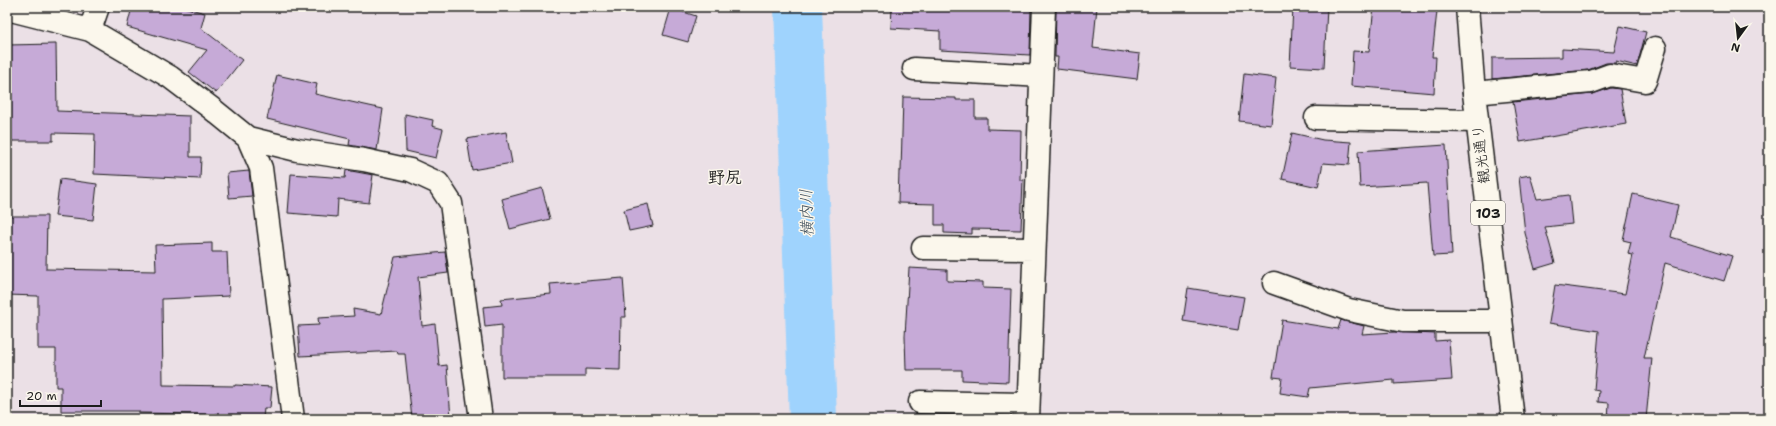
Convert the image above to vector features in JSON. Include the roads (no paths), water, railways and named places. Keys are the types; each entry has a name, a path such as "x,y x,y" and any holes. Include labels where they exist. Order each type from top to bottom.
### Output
{"main road":[{"path":"90,30 98,7"},
{"path":"920,402 1028,411 1044,7"},
{"name":"観光通り","path":"1467,7 1477,121 1513,419"},
{"path":"7,9 90,30 170,77 248,138 297,150 364,160 410,170 438,183 451,203 481,419"},
{"path":"1474,93 1591,82 1610,75 1644,81 1655,48"},
{"path":"914,70 1041,76"},
{"path":"1316,118 1477,121"},
{"path":"248,138 261,168 293,419"},
{"path":"923,248 1034,249"},
{"path":"1274,283 1349,310 1403,321 1501,321"}],"waterway":[{"name":"横内川","path":"798,7 813,419"}],"district":[{"name":"野尻","path":"725,177"}]}
